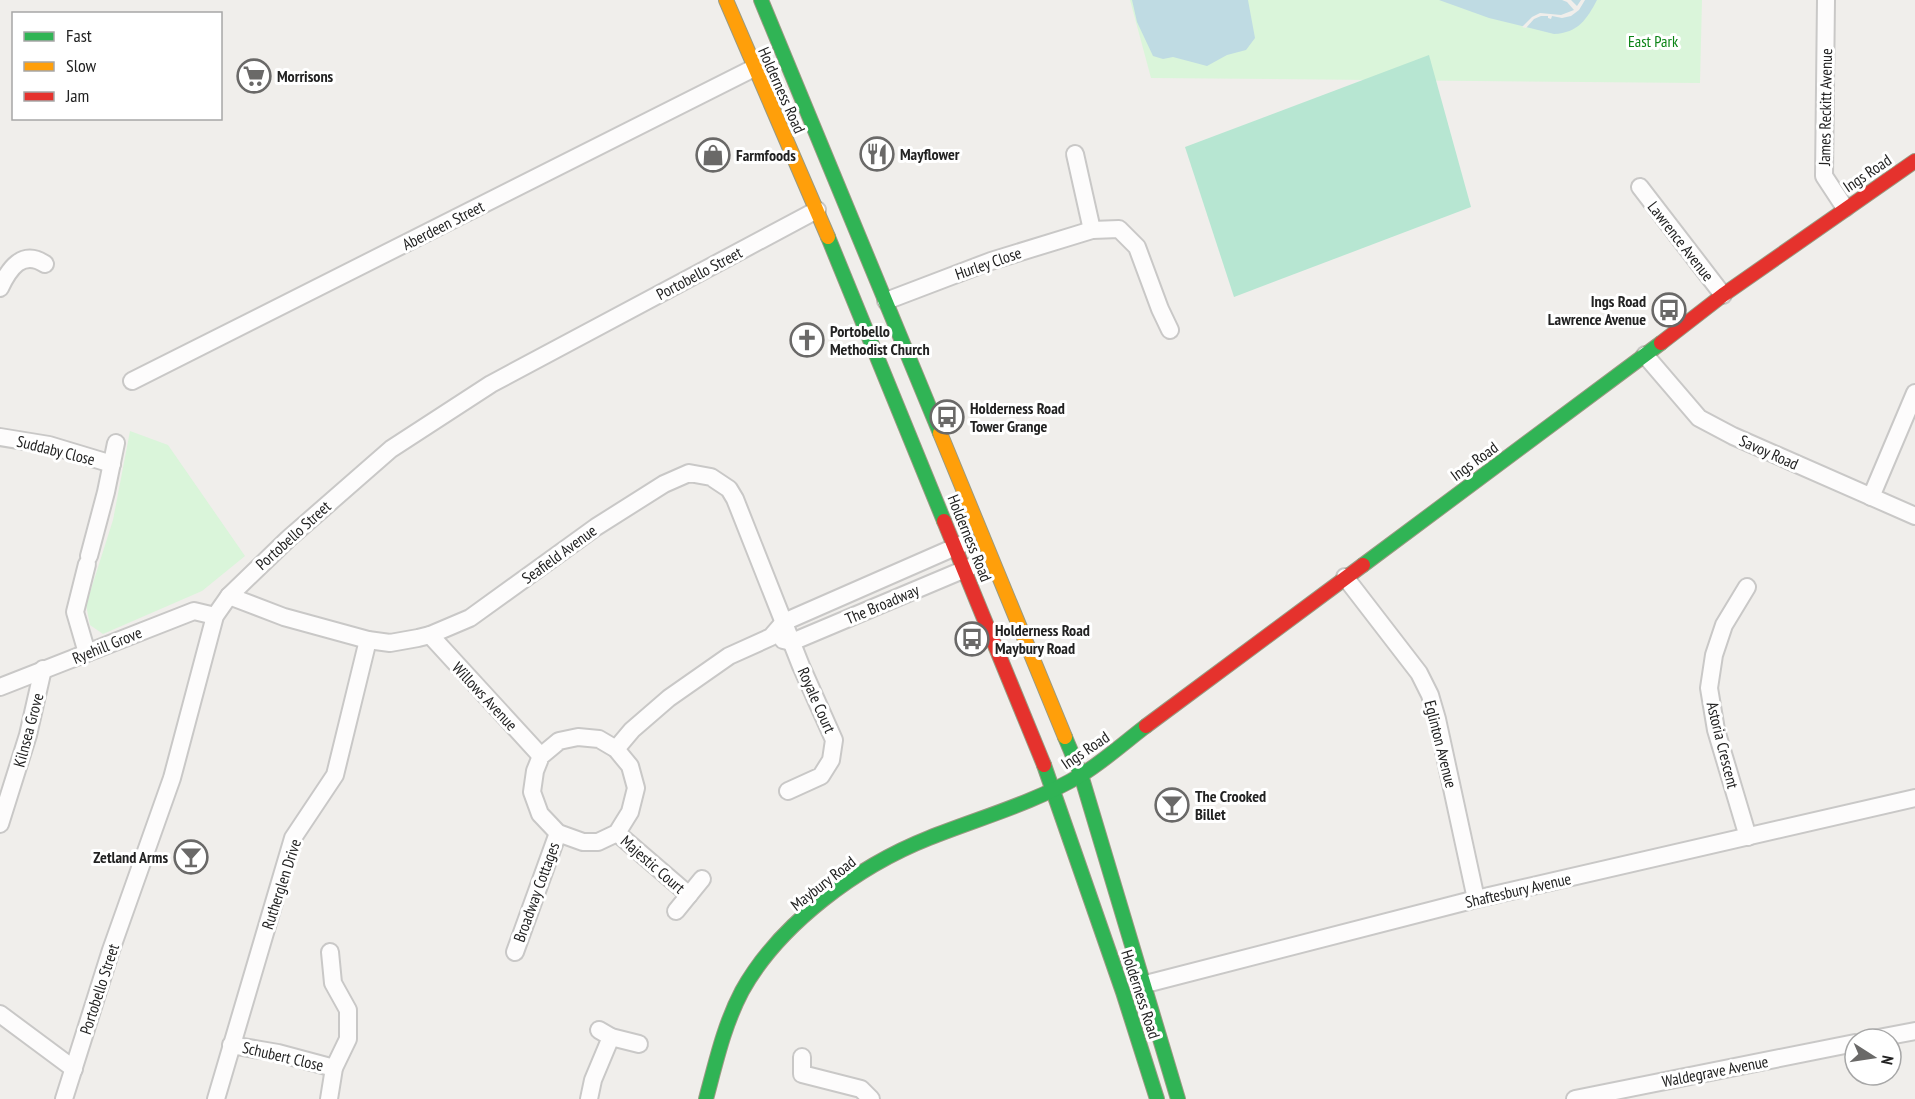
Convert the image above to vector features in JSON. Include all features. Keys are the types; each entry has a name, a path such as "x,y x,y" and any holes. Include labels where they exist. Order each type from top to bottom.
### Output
{"main road":[{"name":"Holderness Road","path":"726,0 817,210 1054,789 1157,1099"},
{"name":"Holderness Road","path":"761,0 1081,775 1179,1099"},
{"name":"Ings Road","path":"1054,789 1081,775 1646,355 1723,295 1915,161"},
{"name":"Maybury Road","path":"706,1099 729,1020 751,977 779,940 816,906 855,876 910,846 1054,789"}],"street":[{"name":"James Reckitt Avenue","path":"1826,0 1824,176 1845,208"},
{"name":"Aberdeen Street","path":"132,381 754,68"},
{"path":"1075,154 1092,230"},
{"name":"Lawrence Avenue","path":"1640,187 1723,295"},
{"name":"Portobello Street","path":"64,1099 111,950 172,778 215,616 229,596 288,539 391,449 491,384 817,210"},
{"name":"Hurley Close","path":"886,301 991,261 1092,230 1119,229 1137,247 1170,330"},
{"path":"0,288 24,253 45,264"},
{"name":"Savoy Road","path":"1646,355 1699,418 1733,436 1915,516"},
{"path":"1871,497 1915,393"},
{"name":"Suddaby Close","path":"0,437 49,445 112,464"},
{"path":"87,653 75,612 116,443"},
{"name":"Seafield Avenue","path":"229,596 284,616 368,640 390,643 430,635 470,618 597,527 664,484 689,474 711,477 729,489 792,642"},
{"name":"The Broadway","path":"616,749 632,730 669,698 729,656 771,637 784,622 983,536"},
{"name":"The Broadway","path":"792,642 992,558"},
{"name":"Eglinton Avenue","path":"1345,577 1419,673 1430,695 1476,899"},
{"name":"Astoria Crescent","path":"1747,587 1724,625 1714,655 1709,688 1716,730 1748,837"},
{"name":"Ryehill Grove","path":"0,687 194,611 215,616"},
{"name":"Willows Avenue","path":"430,635 541,756"},
{"path":"771,637 792,642"},
{"name":"Rutherglen Drive","path":"216,1099 294,838 335,775 368,640"},
{"name":"Royale Court","path":"788,791 807,787 821,776 831,760 834,740 792,642"},
{"name":"Kilnsea Grove","path":"0,824 28,735 43,669"},
{"path":"578,737 599,739 616,749 630,766 636,788 630,812 617,832 598,842 583,842 558,833 540,814 532,792 535,771 541,756 559,741 578,737"},
{"name":"Shaftesbury Avenue","path":"1123,992 1144,984 1476,899 1915,798"},
{"name":"Majestic Court","path":"617,832 689,895"},
{"name":"Broadway Cottages","path":"515,952 558,833"},
{"name":"Majestic Court","path":"676,911 702,879"},
{"name":"Schubert Close","path":"329,1099 334,1068 348,1039 348,1010 333,983 330,952"},
{"path":"0,1014 74,1069"},
{"path":"589,1099 605,1034 639,1044"},
{"name":"Schubert Close","path":"231,1045 278,1053 334,1068"},
{"name":"Waldegrave Avenue","path":"1575,1099 1843,1045"},
{"path":"802,1057 802,1074 861,1089 871,1099"}],"green space":[{"name":"East Park","path":"1130,0 1702,0 1700,83 1151,78"},
{"path":"1429,55 1471,207 1234,297 1185,147"},
{"path":"130,431 168,445 245,556 202,591 103,634 90,625 86,605 113,520"}],"water":[{"path":"1132,0 1248,0 1255,38 1246,50 1227,55 1207,66 1173,57 1163,59 1153,56 1137,22"},
{"path":"1439,0 1597,0 1576,28 1554,34 1489,18"}],"pier":[{"path":"1562,0 1571,0 1577,6 1581,0 1585,0 1579,10 1571,16 1562,18 1552,16 1551,19 1548,16 1541,16 1534,19 1526,28 1522,27 1540,13 1561,15 1574,10"}],"traffic: fast":[{"path":"761,0 940,433"},
{"path":"828,237 944,521"},
{"path":"1363,565 1661,343"},
{"path":"706,1099 725,1030 742,991 758,966 777,943 823,900 848,881 902,850 1063,785 1098,764 1146,726"},
{"path":"1065,737 1081,775 1178,1099"},
{"path":"1044,765 1123,992 1157,1099"}],"traffic: slow":[{"path":"726,0 828,237"},
{"path":"940,433 1065,737"}],"traffic: jam":[{"path":"1661,343 1723,295 1915,161"},
{"path":"944,521 1044,765"},
{"path":"1146,726 1363,565"}],"place":[{"name":"Morrisons","path":"254,76"},
{"name":"Mayflower","path":"877,154"},
{"name":"Farmfoods","path":"713,155"},
{"name":"Ings Road Lawrence Avenue","path":"1669,310"},
{"name":"Portobello Methodist Church","path":"807,340"},
{"name":"Holderness Road Tower Grange","path":"947,417"},
{"name":"Holderness Road Maybury Road","path":"972,639"},
{"name":"The Crooked Billet","path":"1172,805"},
{"name":"Zetland Arms","path":"191,857"}]}
